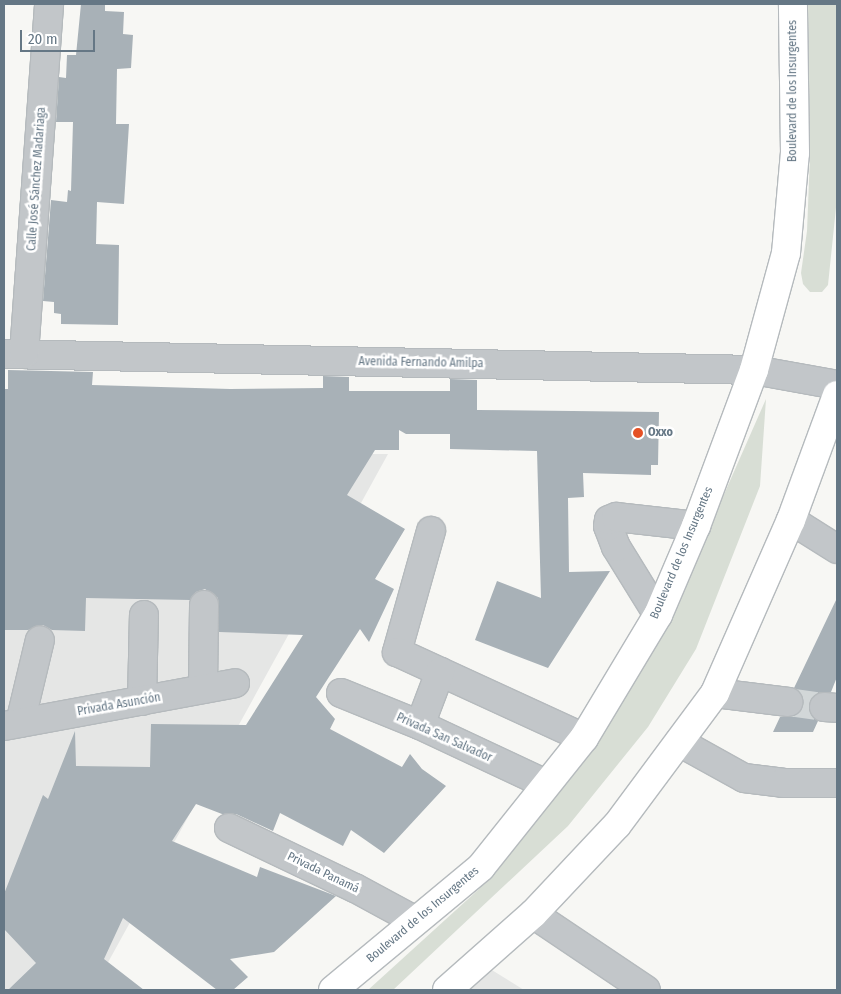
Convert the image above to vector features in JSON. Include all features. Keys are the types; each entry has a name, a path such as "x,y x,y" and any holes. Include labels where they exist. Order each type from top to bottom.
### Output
{"main road":[{"name":"Boulevard de los Insurgentes","path":"333,990 480,868 584,738 658,615 696,526 754,370 786,253 795,153 793,4"},
{"path":"448,990 533,914 617,825 715,693 791,520 837,395"}],"street":[{"name":"Calle José Sánchez Madariaga","path":"14,354 49,4"},
{"name":"Avenida Fernando Amilpa","path":"14,354 754,370 837,386"},
{"path":"658,615 616,546 608,526 609,520 616,517 696,526"},
{"path":"791,520 837,549"},
{"path":"430,531 397,652 584,738"},
{"path":"203,689 204,605"},
{"path":"142,701 144,615"},
{"path":"12,724 40,640"},
{"path":"420,725 440,672"},
{"name":"Privada Asunción","path":"12,724 235,684"},
{"path":"715,693 788,702"},
{"name":"Privada San Salvador","path":"341,694 420,725 546,784"},
{"path":"679,742 744,778 784,783 837,783"},
{"name":"Privada Panamá","path":"229,828 354,888 416,921"},
{"path":"533,914 646,990"}],"shaded area":[{"path":"808,4 837,4 837,198 828,285 822,292 810,292 803,284 801,273 807,231 810,156"},
{"path":"766,399 760,486 696,649 648,727 568,826 393,990 368,990 478,890 563,787 681,592"},
{"path":"4,453 388,454 106,966 111,990 4,990"},
{"path":"487,967 524,990 459,990"}],"building":[{"path":"81,4 105,4 105,11 124,12 123,34 133,35 131,68 117,69 116,124 129,124 124,204 97,202 96,244 119,245 118,325 61,324 61,314 54,313 54,302 43,301 51,200 67,202 68,190 71,191 73,122 56,122 59,77 66,78 67,55 76,55"},
{"path":"8,370 93,372 92,385 230,389 323,388 323,376 349,377 349,391 450,391 450,379 477,380 477,410 659,412 658,465 651,465 651,475 583,473 584,497 568,498 569,572 610,571 548,668 475,640 497,581 541,598 537,451 450,449 450,434 406,434 399,430 399,450 375,450 347,495 405,529 375,579 394,589 369,642 360,629 316,697 335,719 330,729 402,767 410,754 422,769 446,786 384,853 351,830 343,846 280,813 273,831 236,814 222,814 196,804 172,841 257,877 260,867 336,896 274,952 230,959 248,977 233,990 217,990 123,918 104,959 144,990 8,990 36,963 4,929 4,894 43,795 48,799 75,731 76,766 150,767 151,724 246,725 303,635 219,632 218,598 205,589 196,592 190,600 86,598 85,631 52,630 43,625 28,630 4,630 4,389 8,389"},
{"path":"837,598 837,677 831,692 818,693 811,699 810,713 818,721 813,732 773,732 780,717 794,717 801,711 803,696 794,688"}],"tunnel":[{"path":"788,702 824,707"}],"place":[{"name":"Oxxo","path":"638,433"}]}
